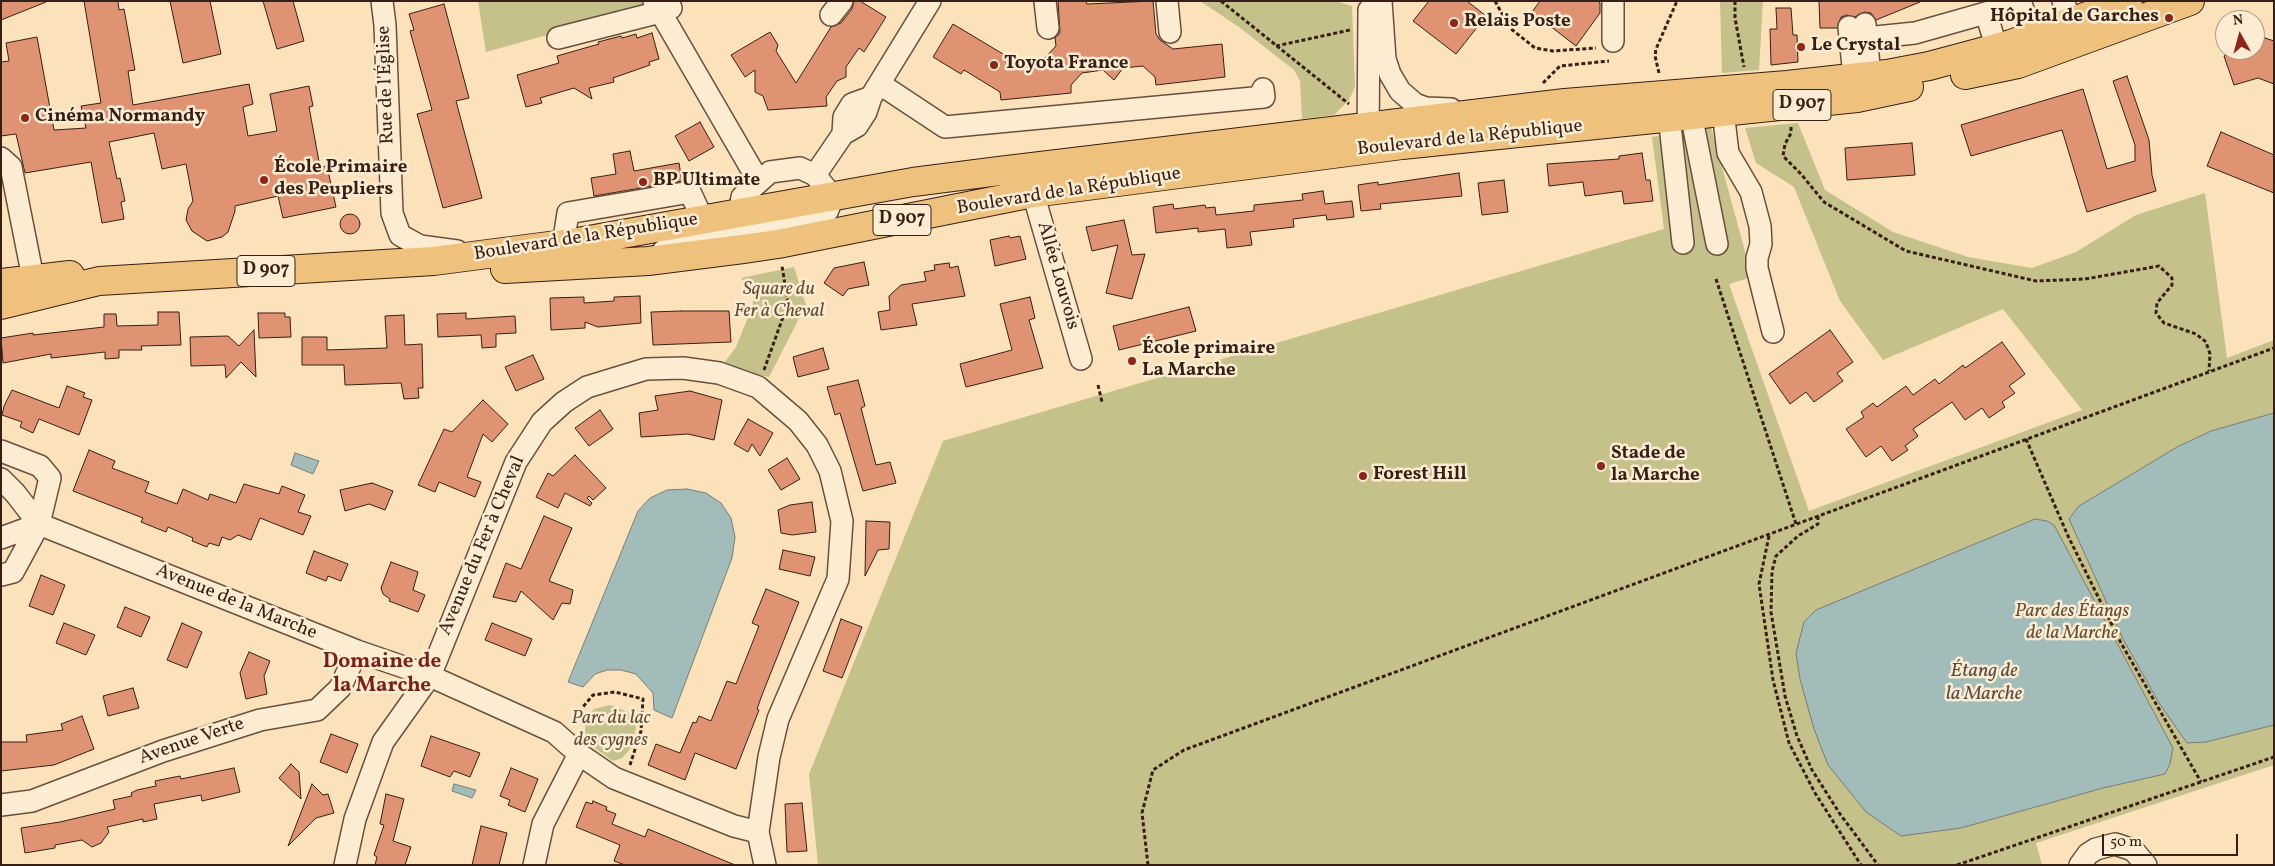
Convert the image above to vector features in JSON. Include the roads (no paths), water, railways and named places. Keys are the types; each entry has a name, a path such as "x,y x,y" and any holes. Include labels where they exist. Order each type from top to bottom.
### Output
{"main road":[{"name":"D 907","path":"1997,49 2033,37 2067,12 2128,1"},
{"name":"Boulevard de la République","path":"1,305 99,281 434,261 563,245 703,220 778,244 1034,193 1368,138 1416,121 1499,110 1675,109 1723,111 1857,98 2018,64 2190,1"},
{"name":"Boulevard de la République","path":"434,261 477,270 648,261 741,231 833,197 913,182 1368,138 1402,145 1675,109 1743,88 1862,77 1997,49"},
{"name":"Boulevard de la République","path":"1,283 73,275 99,281"}],"street":[{"name":"Rue de l'Église","path":"382,1 385,25 392,213 400,235 420,246 480,254"},
{"path":"815,175 843,134 857,126 866,112 875,91 930,1"},
{"path":"1045,1 1048,28"},
{"path":"1167,1 1170,32"},
{"path":"1368,138 1370,1"},
{"path":"1381,1 1385,59 1390,74 1416,121 1402,145"},
{"path":"1613,1 1613,38"},
{"path":"1862,77 1860,30 1915,33 2020,2 2033,37"},
{"path":"558,38 664,6 765,177"},
{"path":"1986,13 1997,49"},
{"path":"875,91 945,127 1264,97 1264,88"},
{"path":"1400,91 1415,104 1426,108 1499,110"},
{"path":"1675,109 1683,242"},
{"path":"1675,109 1717,244"},
{"path":"1723,111 1728,153 1751,192 1760,226 1761,244 1756,258 1757,268 1773,332"},
{"path":"1,158 11,167 33,278"},
{"path":"741,231 742,197 765,177 800,168 815,175 833,197"},
{"name":"Allée Louvois","path":"1034,193 1081,359"},
{"name":"Avenue du Fer à Cheval","path":"345,865 355,819 383,742 430,676 516,462 542,422 564,402 587,387 646,369 683,368 719,373 758,387 798,421 817,445 830,471 842,521 838,579 778,719 768,758 758,832 765,865"},
{"path":"1,451 40,466 50,478 39,524 13,572 1,575"},
{"path":"1,480 16,493 39,524"},
{"path":"1,538 39,524"},
{"name":"Avenue de la Marche","path":"39,524 357,651 430,676 554,732 614,778 734,826 758,832"},
{"name":"Avenue Verte","path":"1,805 32,800 163,751 260,720 317,710 340,688 357,651"},
{"path":"534,865 543,824 573,748"},
{"path":"2080,865 2088,854 2096,848 2115,844 2133,850 2146,865"}],"water":[{"path":"2274,413 2274,725 2206,742 2187,743 2159,703 2123,639 2069,519 2079,506 2177,447 2211,431"},
{"path":"295,453 319,461 313,474 291,465"},
{"path":"687,489 706,493 721,503 731,518 735,537 732,558 672,718 654,710 653,693 636,674 621,670 607,670 595,674 583,687 568,682 638,511 650,498 667,490"},
{"name":"Étang de la Marche","path":"2035,519 2047,521 2054,525 2173,748 2170,764 2165,774 2103,788 1961,828 1901,836 1866,812 1828,765 1814,729 1800,679 1796,653 1804,622 1816,610"},
{"path":"454,784 476,790 472,798 452,791"}],"place":[{"name":"Hôpital de Garches","path":"2169,18"},
{"name":"Relais Poste","path":"1454,23"},
{"name":"Le Crystal","path":"1801,47"},
{"name":"Toyota France","path":"994,65"},
{"name":"Cinéma Normandy","path":"25,118"},
{"name":"École Primaire des Peupliers","path":"264,180"},
{"name":"BP Ultimate","path":"643,182"},
{"name":"École primaire La Marche","path":"1132,361"},
{"name":"Stade de la Marche","path":"1601,466"},
{"name":"Forest Hill","path":"1363,476"}],"district":[{"name":"Domaine de la Marche","path":"382,675"}],"park label":[{"name":"Square du Fer à Cheval","path":"779,302"},
{"name":"Parc des Étangs de la Marche","path":"2072,624"},
{"name":"Parc du lac des cygnes","path":"611,731"}]}
